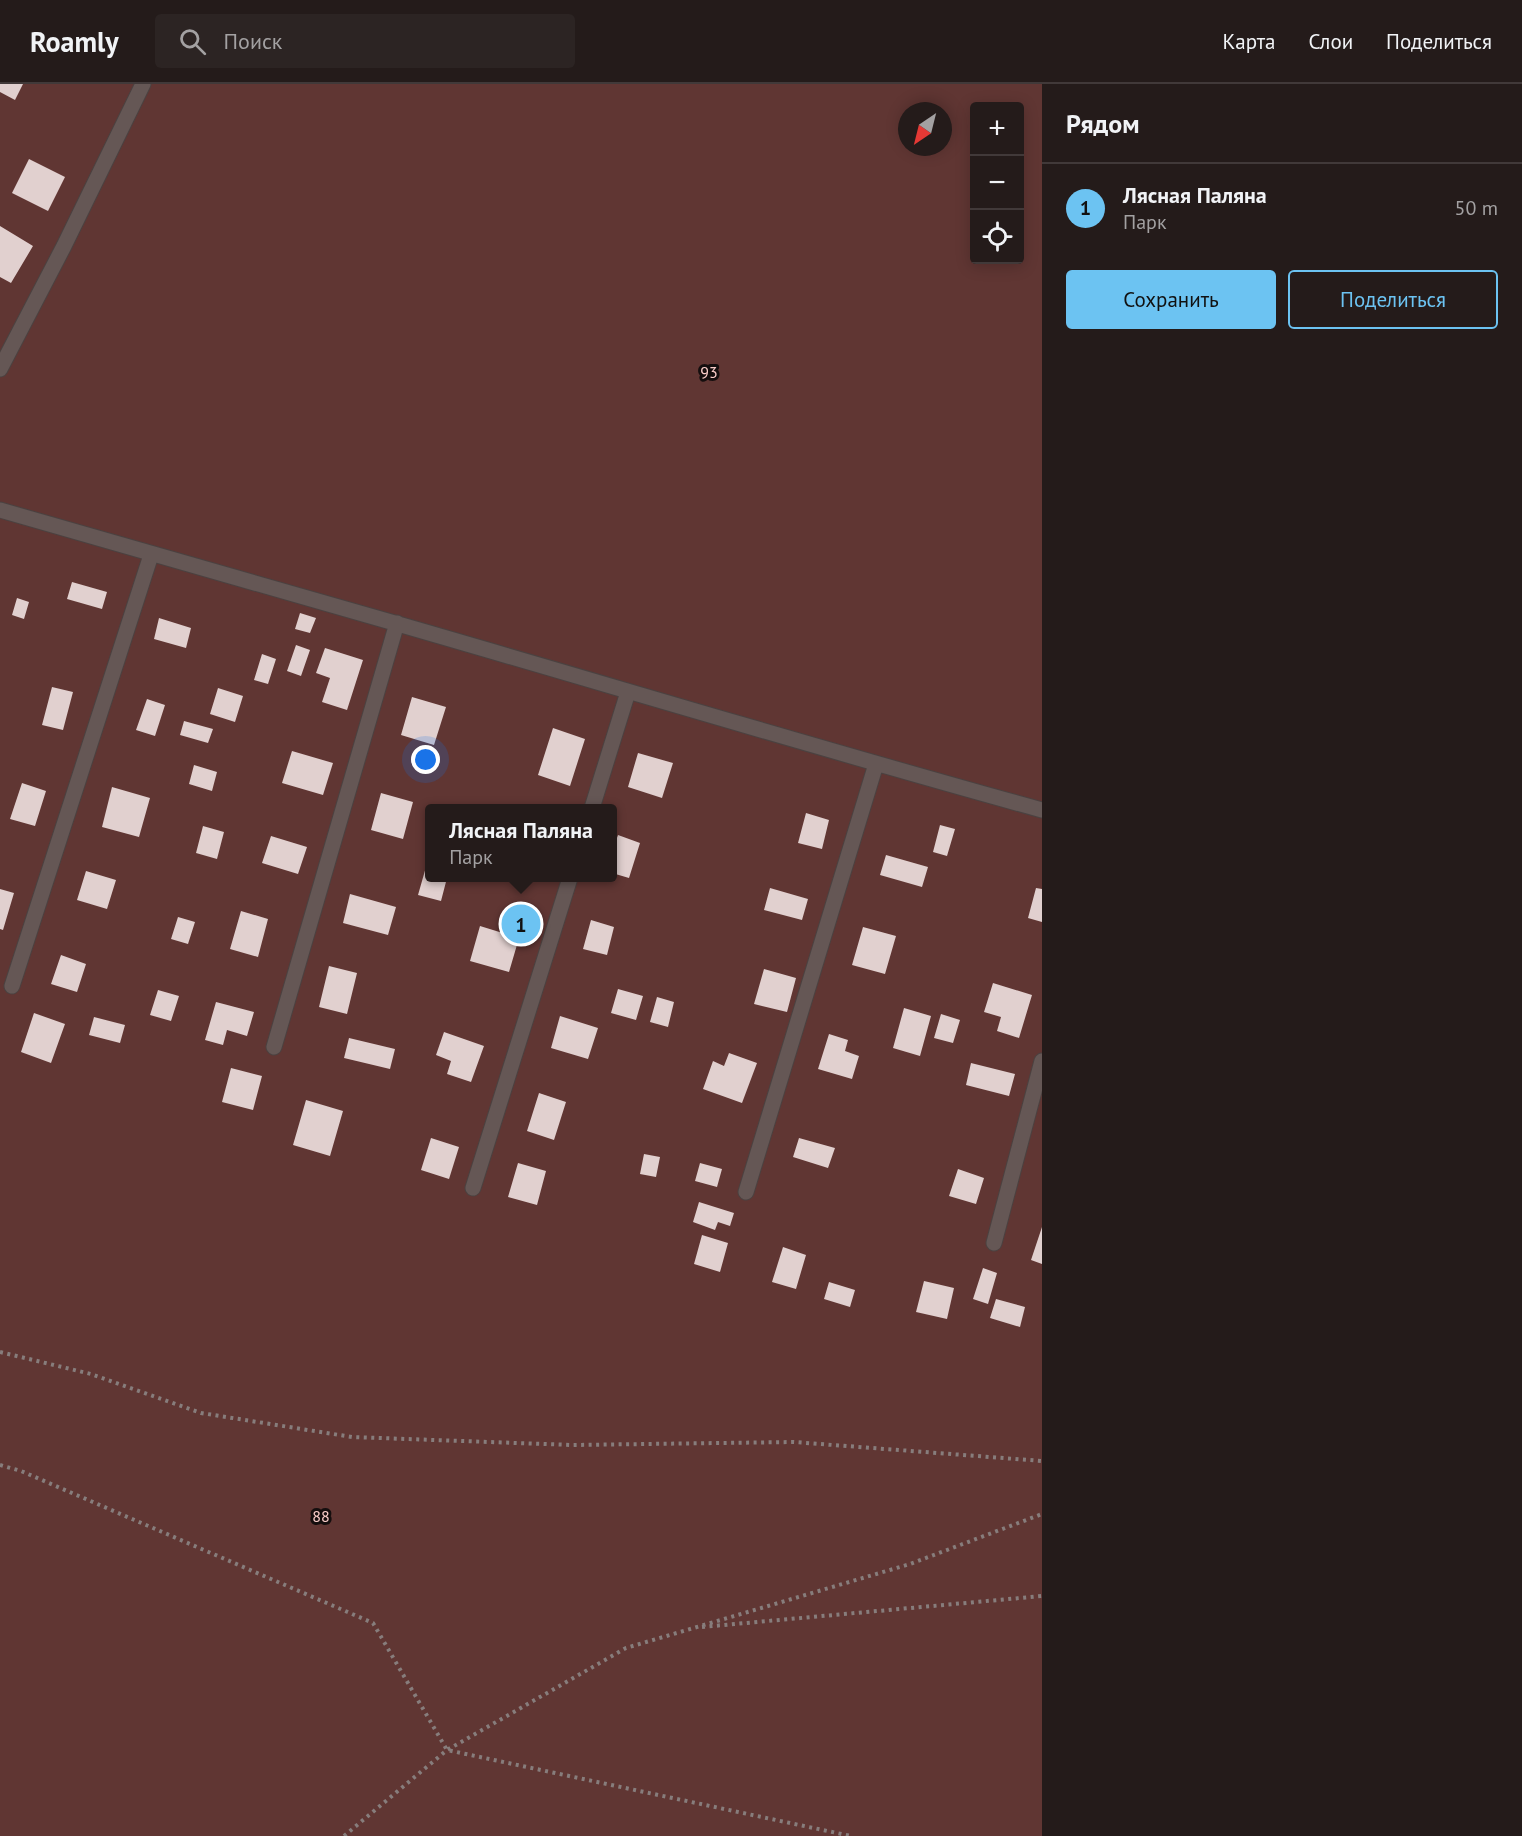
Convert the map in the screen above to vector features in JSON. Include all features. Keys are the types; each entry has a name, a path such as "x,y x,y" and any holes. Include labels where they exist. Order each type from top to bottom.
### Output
{"street":[{"path":"0,369 64,246 143,84"},
{"path":"0,510 1042,810"},
{"path":"12,986 151,555"},
{"path":"274,1047 397,623"},
{"path":"592,804 628,692"},
{"path":"746,1192 876,764"},
{"path":"473,1188 569,882"},
{"path":"994,1243 1042,1061"}],"path":[{"path":"0,1352 91,1374 201,1413 352,1437 572,1445 794,1442 1042,1461"},
{"path":"0,1465 21,1471 373,1623 447,1750 851,1836"},
{"path":"344,1836 447,1750 626,1648 910,1564 1042,1514"},
{"path":"692,1628 1042,1596"}],"green space":[{"path":"0,84 1042,84 1042,1836 0,1836"}],"building":[{"path":"0,84 23,84 15,100 0,92"},
{"path":"29,159 65,177 48,211 12,193"},
{"path":"0,226 33,246 11,283 0,277"},
{"path":"72,582 107,592 102,609 67,599"},
{"path":"17,598 29,602 24,619 12,615"},
{"path":"300,613 316,618 310,633 295,629"},
{"path":"159,618 191,628 186,648 154,639"},
{"path":"296,645 310,650 301,676 287,671"},
{"path":"325,648 363,660 347,710 322,702 330,678 316,673"},
{"path":"262,654 276,659 268,684 254,680"},
{"path":"52,687 73,692 63,730 42,725"},
{"path":"218,688 243,696 235,722 210,714"},
{"path":"412,697 446,707 434,745 401,735"},
{"path":"147,699 165,705 155,736 136,730"},
{"path":"184,721 213,729 208,743 180,735"},
{"path":"553,728 585,739 570,786 538,775"},
{"path":"292,751 333,763 323,795 282,783"},
{"path":"638,753 673,763 662,798 628,787"},
{"path":"194,765 217,772 212,791 189,784"},
{"path":"22,783 46,791 35,826 10,819"},
{"path":"112,787 150,798 139,837 102,827"},
{"path":"381,793 413,802 403,839 371,830"},
{"path":"806,813 829,820 822,849 798,843"},
{"path":"940,825 955,829 947,856 933,852"},
{"path":"203,826 224,832 217,859 196,853"},
{"path":"618,835 640,843 629,878 617,874"},
{"path":"271,836 307,847 298,874 262,863"},
{"path":"886,855 928,867 922,887 880,875"},
{"path":"425,870 425,882 446,882 441,901 418,895"},
{"path":"86,871 116,880 107,909 77,900"},
{"path":"770,888 808,899 802,920 764,910"},
{"path":"1036,888 1042,889 1042,922 1028,918"},
{"path":"0,889 14,893 3,930 0,929"},
{"path":"350,894 396,907 388,935 343,923"},
{"path":"241,911 268,919 258,957 230,949"},
{"path":"178,917 195,922 188,944 171,939"},
{"path":"591,920 614,927 607,955 583,949"},
{"path":"480,926 519,938 509,972 470,961"},
{"path":"863,927 896,936 885,974 852,965"},
{"path":"61,955 86,964 77,992 51,984"},
{"path":"329,966 357,973 347,1014 319,1007"},
{"path":"764,969 796,978 787,1012 754,1004"},
{"path":"993,983 1032,995 1019,1038 997,1031 1001,1017 984,1012"},
{"path":"618,989 643,996 636,1020 611,1013"},
{"path":"158,990 179,996 171,1021 150,1015"},
{"path":"657,997 674,1002 668,1027 650,1022"},
{"path":"216,1002 254,1012 247,1036 227,1030 223,1045 205,1040"},
{"path":"904,1008 931,1016 920,1056 893,1048"},
{"path":"34,1013 65,1024 51,1063 21,1052"},
{"path":"941,1014 960,1020 953,1043 934,1038"},
{"path":"560,1016 598,1028 588,1059 551,1048"},
{"path":"94,1017 125,1025 120,1043 89,1035"},
{"path":"444,1032 484,1046 471,1082 447,1074 451,1061 436,1055"},
{"path":"829,1034 848,1040 845,1051 859,1056 852,1079 818,1069"},
{"path":"349,1038 395,1049 390,1069 344,1058"},
{"path":"729,1053 757,1063 742,1103 703,1089 713,1061 724,1066"},
{"path":"971,1063 1015,1074 1009,1096 966,1085"},
{"path":"231,1068 262,1076 253,1110 222,1102"},
{"path":"539,1093 566,1102 554,1140 527,1131"},
{"path":"306,1100 343,1111 330,1156 293,1145"},
{"path":"431,1138 459,1147 449,1179 421,1170"},
{"path":"799,1138 835,1148 828,1168 793,1157"},
{"path":"644,1154 660,1157 656,1177 640,1174"},
{"path":"518,1163 546,1171 537,1205 508,1197"},
{"path":"700,1163 722,1169 717,1187 695,1181"},
{"path":"958,1169 984,1178 976,1204 949,1196"},
{"path":"699,1202 734,1213 730,1226 718,1222 715,1230 693,1222"},
{"path":"1042,1227 1042,1264 1031,1260"},
{"path":"702,1235 728,1243 720,1272 694,1264"},
{"path":"783,1247 806,1255 796,1289 772,1282"},
{"path":"983,1268 997,1273 988,1304 973,1299"},
{"path":"924,1281 954,1288 947,1319 916,1312"},
{"path":"829,1282 855,1290 850,1307 824,1299"},
{"path":"996,1299 1025,1307 1020,1327 990,1318"}],"place":[{"name":"Лясная Паляна","path":"521,924"}],"park label":[{"name":"93","path":"709,372"},
{"name":"88","path":"321,1516"}]}
